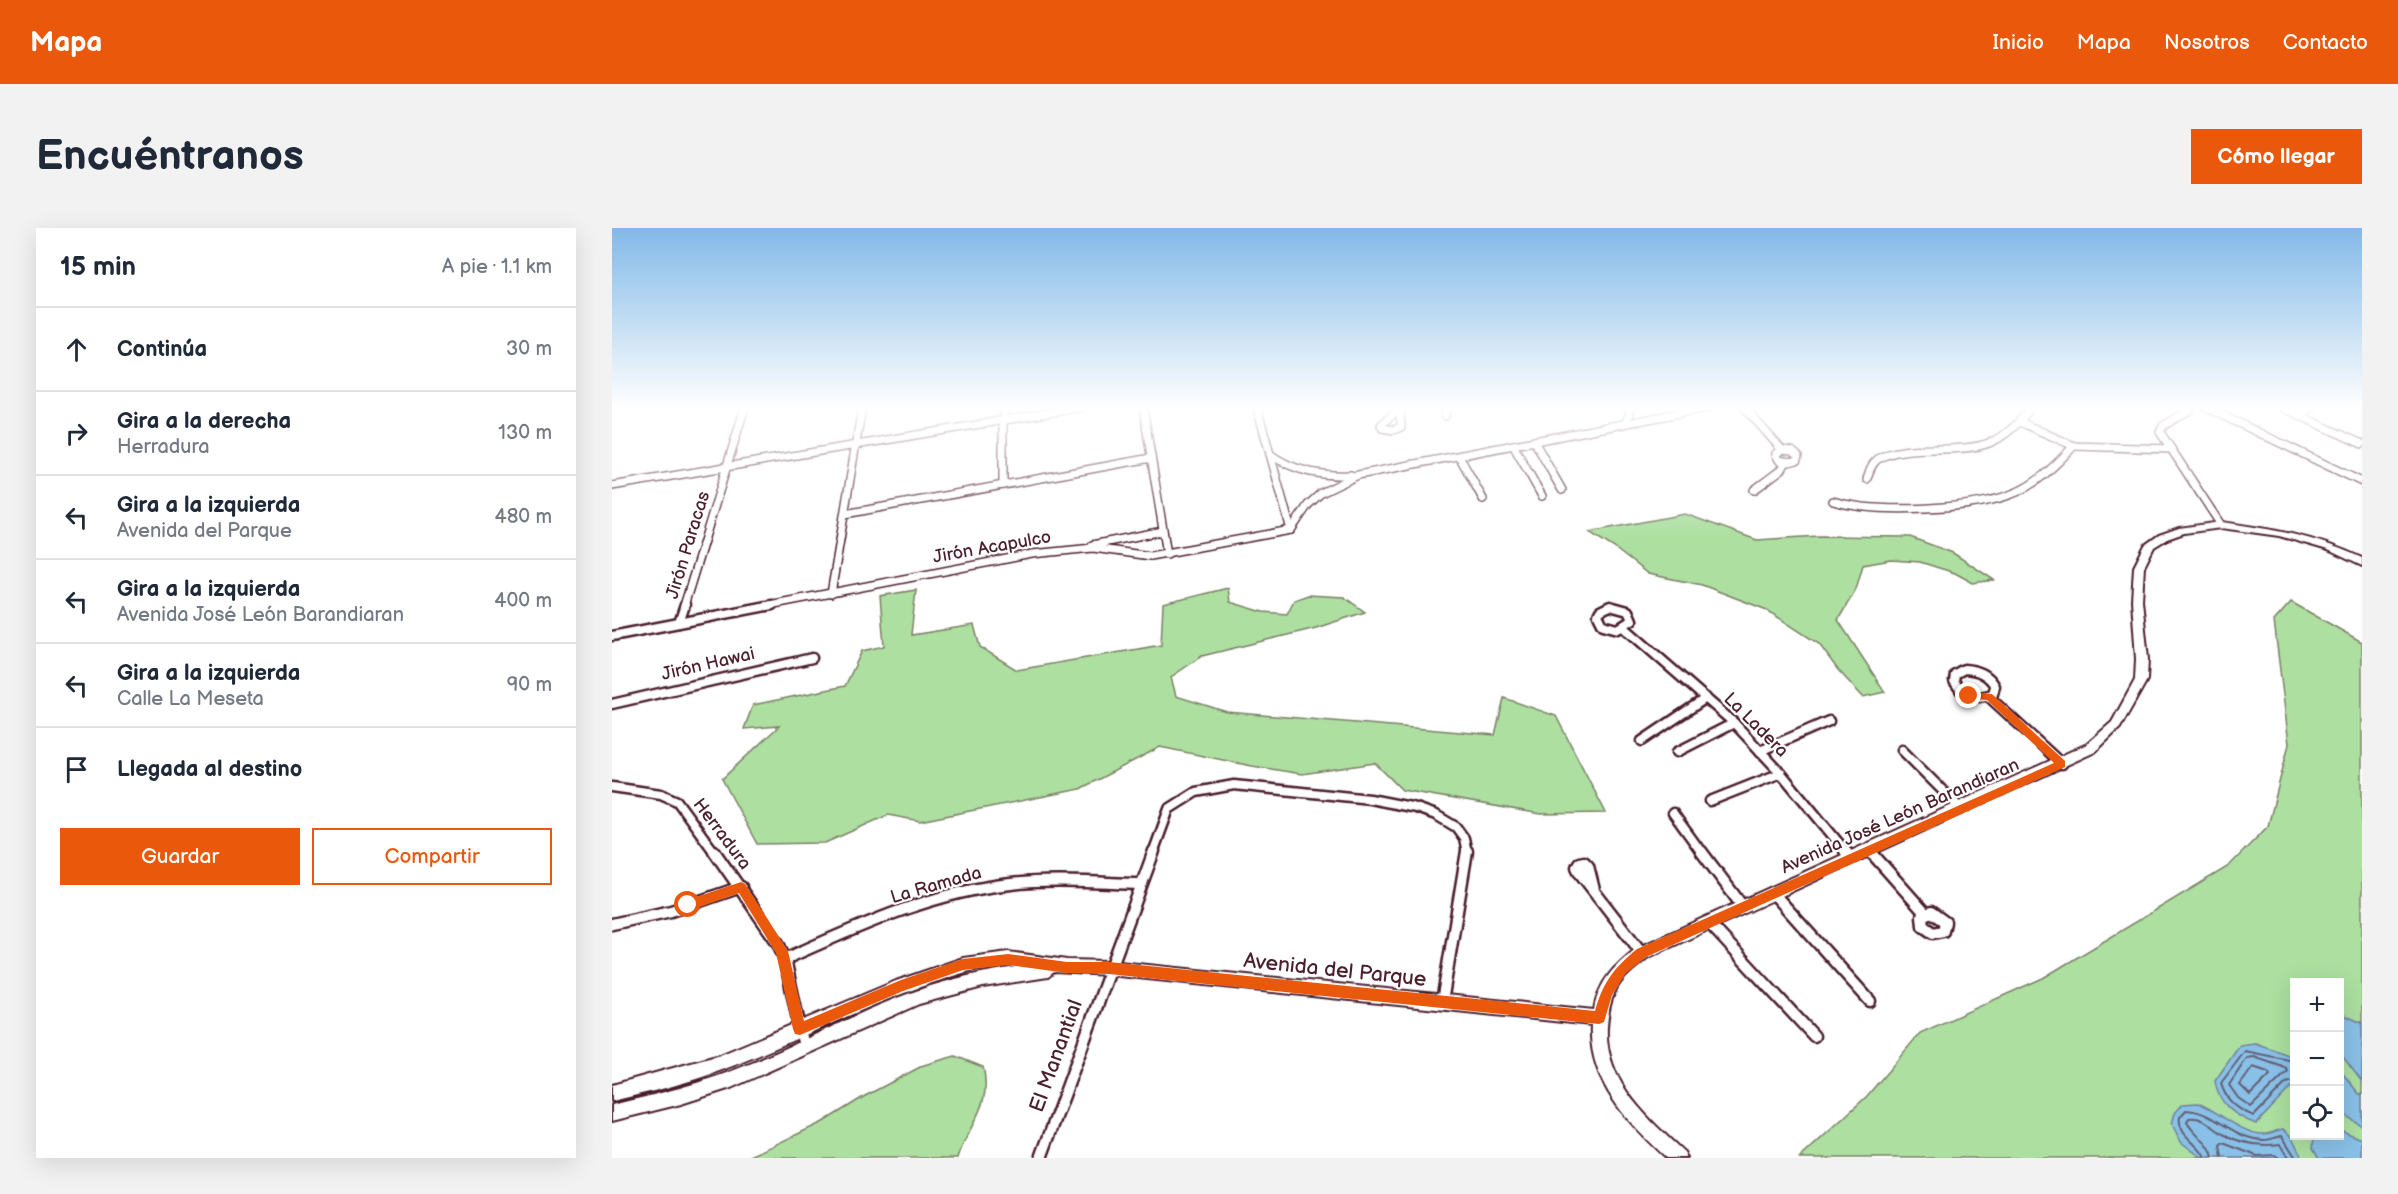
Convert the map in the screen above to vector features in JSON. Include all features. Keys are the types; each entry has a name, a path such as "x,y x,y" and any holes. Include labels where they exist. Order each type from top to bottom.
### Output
{"street":[{"name":"Jirón Paracas","path":"679,623 733,450"},
{"path":"612,486 829,450"},
{"path":"831,594 855,450"},
{"path":"1003,450 1003,485"},
{"path":"1150,450 1167,554"},
{"path":"1268,450 1291,530"},
{"path":"1291,530 1309,503 1335,483 1358,475 1486,450"},
{"path":"1516,450 1542,496"},
{"path":"1539,450 1562,490"},
{"path":"1781,450 1777,452 1776,456 1786,462 1795,461 1798,456 1786,450"},
{"path":"1868,479 1870,468 1879,458 1901,453 1933,450"},
{"path":"1833,501 1846,505 1946,508 2007,496 2037,482 2069,450"},
{"path":"2172,450 2221,525"},
{"path":"2295,450 2362,482"},
{"path":"1269,454 1282,464 1304,472 1324,476 1358,475"},
{"path":"1459,456 1483,499"},
{"path":"845,514 1151,458"},
{"path":"1754,490 1782,469 1786,462"},
{"name":"Avenida José León Barandiaran","path":"1678,1158 1634,1112 1608,1076 1600,1050 1599,1018 1606,993 1622,969 1642,953 2062,764 2091,748 2115,725 2140,680 2142,659 2137,600 2139,567 2150,545 2163,537 2183,530 2221,525 2296,537 2332,548 2362,562"},
{"name":"Jirón Acapulco","path":"612,636 1032,554 1074,548 1093,548 1150,556 1291,530"},
{"path":"1074,548 1163,531"},
{"name":"La Ladera","path":"1625,628 1734,723 1781,773 1851,858"},
{"name":"Jirón Hawai","path":"612,704 812,657"},
{"path":"1964,669 1983,673 1995,686 1993,694 1989,696 1976,698 1963,692 1954,683 1955,674 1964,669"},
{"path":"1989,696 2062,764"},
{"path":"1642,741 1706,698"},
{"path":"1760,751 1829,721"},
{"path":"1677,752 1734,723"},
{"path":"1902,750 1961,809"},
{"path":"1710,801 1781,773"},
{"name":"El Manantial","path":"1041,1158 1169,809 1184,798 1203,789 1229,784 1365,798 1434,813 1455,825 1466,838 1467,855 1442,1002"},
{"name":"Herradura","path":"612,787 661,794 676,801 741,887 774,935 785,959 804,1047"},
{"path":"1673,813 1743,907"},
{"path":"1869,850 1925,913"},
{"name":"La Ramada","path":"785,959 866,924 963,892 995,885 1140,884"},
{"path":"612,924 671,911 741,887"},
{"path":"1594,890 1642,953"},
{"path":"1773,893 1870,1001"},
{"path":"1709,923 1814,1036"},
{"name":"Avenida del Parque","path":"612,1093 697,1070 901,986 963,965 1008,959 1067,967 1109,968 1599,1018"},
{"name":"Avenida del Parque","path":"612,1113 695,1092 748,1073 929,994 1012,974 1067,967"}],"green space":[{"path":"1685,514 1757,540 1819,536 1910,537 1953,553 1994,580 1973,583 1955,573 1920,562 1891,560 1863,565 1856,589 1838,620 1885,692 1863,697 1838,670 1819,644 1767,610 1702,585 1648,574 1589,532"},
{"path":"1228,588 1230,602 1263,612 1287,614 1294,600 1308,595 1344,597 1365,612 1316,628 1202,656 1171,677 1176,696 1227,712 1495,735 1504,698 1556,716 1606,813 1541,814 1402,790 1375,763 1302,774 1160,747 1080,789 920,821 888,815 825,843 757,844 722,779 779,726 744,729 753,705 845,686 862,651 884,646 880,596 916,590 911,635 974,625 980,647 1017,670 1161,645 1163,604"},
{"path":"2291,602 2362,642 2362,1158 1800,1158 1867,1096 1920,1033 2043,978 2229,866 2268,826 2289,744 2274,621"},
{"path":"955,1056 983,1067 985,1081 982,1104 958,1158 747,1158 823,1122 865,1096 924,1065"}],"water":[{"path":"2344,1015 2362,1023 2362,1082 2344,1058"},
{"path":"2255,1043 2290,1056 2290,1088 2256,1124 2241,1117 2224,1103 2215,1081 2240,1045"},
{"path":"2344,1075 2359,1094 2362,1094 2362,1126 2344,1115"},
{"path":"2198,1103 2239,1127 2256,1133 2266,1134 2283,1129 2290,1135 2290,1140 2293,1140 2302,1158 2202,1158 2181,1142 2172,1124 2175,1113 2183,1104"},
{"path":"2344,1132 2362,1139 2362,1158 2319,1158 2313,1148 2314,1140 2344,1140"}],"route":[{"path":"688,905 741,887 774,935 782,951 800,1029 901,986 963,965 1008,959 1067,967 1109,968 1599,1018 1606,993 1622,969 1642,953 2062,764 1989,696 1983,698 1969,696"}]}
